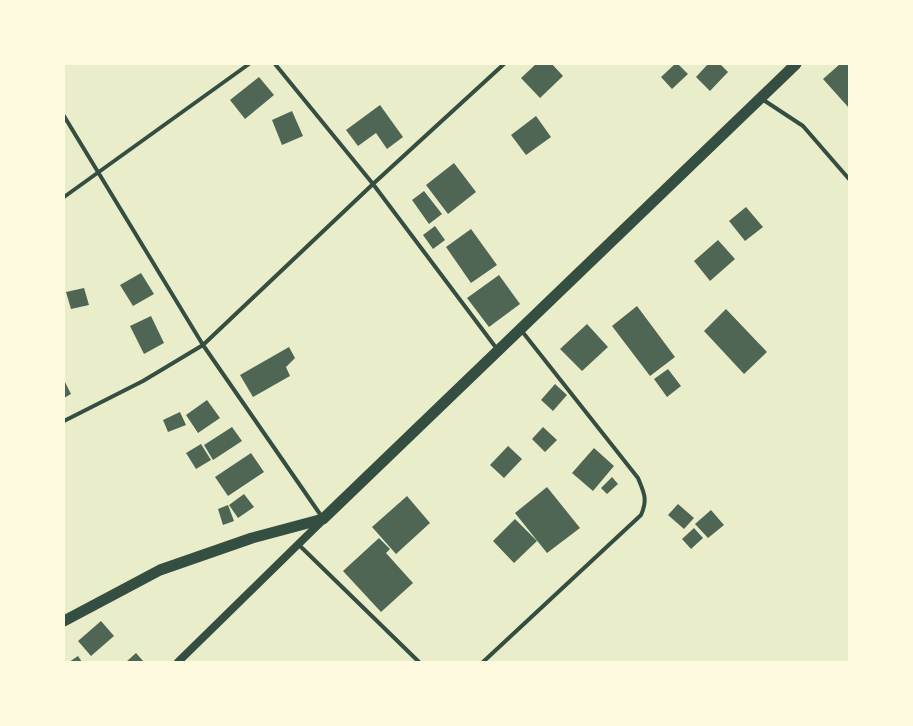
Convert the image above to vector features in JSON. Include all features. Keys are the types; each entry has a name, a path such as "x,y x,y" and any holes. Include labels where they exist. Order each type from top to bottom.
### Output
{"highway":[{"path":"64,621 160,570 252,538 323,519 796,64"}],"main road":[{"path":"178,662 323,519"}],"street":[{"path":"64,197 100,173 249,64"},
{"path":"275,64 372,184 499,351"},
{"path":"64,421 143,381 203,346 372,184 504,64"},
{"path":"760,98 803,126 849,179"},
{"path":"64,116 100,173 203,346 323,519"},
{"path":"483,662 641,515 646,504 644,492 638,478 521,330"},
{"path":"298,544 419,662"}],"building":[{"path":"536,64 552,64 563,76 540,98 521,78"},
{"path":"675,64 678,64 688,74 672,89 661,77"},
{"path":"708,64 720,64 728,72 710,91 696,77"},
{"path":"840,64 849,64 849,108 823,79"},
{"path":"259,77 274,95 245,119 230,100"},
{"path":"380,105 403,137 387,149 376,133 358,146 346,130"},
{"path":"292,111 303,136 282,145 272,120"},
{"path":"536,116 551,137 526,155 511,135"},
{"path":"454,163 476,192 448,214 426,185"},
{"path":"424,191 442,214 429,224 412,200"},
{"path":"746,207 763,227 745,241 729,221"},
{"path":"435,226 445,240 433,249 423,235"},
{"path":"471,229 497,265 471,283 446,247"},
{"path":"718,240 735,259 710,281 694,261"},
{"path":"141,273 154,294 133,306 120,285"},
{"path":"499,275 520,304 489,327 467,298"},
{"path":"84,288 89,305 71,309 66,292"},
{"path":"637,306 675,357 650,376 612,326"},
{"path":"726,309 767,352 744,374 704,331"},
{"path":"151,316 164,343 144,354 130,326"},
{"path":"587,324 608,347 582,371 560,349"},
{"path":"289,347 295,358 286,367 290,376 253,397 240,375"},
{"path":"668,369 681,386 667,397 654,379"},
{"path":"64,380 71,394 64,398"},
{"path":"555,384 567,395 553,411 541,400"},
{"path":"207,400 220,418 198,433 186,415"},
{"path":"180,412 186,425 168,432 163,420"},
{"path":"232,427 242,441 213,460 204,445"},
{"path":"543,427 557,440 545,452 532,439"},
{"path":"201,444 211,460 196,469 186,453"},
{"path":"508,446 522,459 504,478 490,465"},
{"path":"594,448 614,466 593,491 572,473"},
{"path":"251,453 264,472 228,496 215,477"},
{"path":"612,477 618,484 607,494 601,488"},
{"path":"547,487 580,528 547,553 515,513"},
{"path":"244,494 254,507 238,518 229,505"},
{"path":"407,496 430,523 396,554 372,527"},
{"path":"678,504 694,518 684,529 668,515"},
{"path":"228,505 234,521 223,525 218,509"},
{"path":"711,510 724,525 708,538 695,524"},
{"path":"515,519 537,541 514,563 493,541"},
{"path":"694,528 703,538 691,549 682,539"},
{"path":"379,538 390,549 386,553 413,583 381,612 343,571"},
{"path":"101,621 114,636 91,656 78,641"},
{"path":"136,653 144,662 126,662"},
{"path":"78,656 82,662 69,662"}]}
